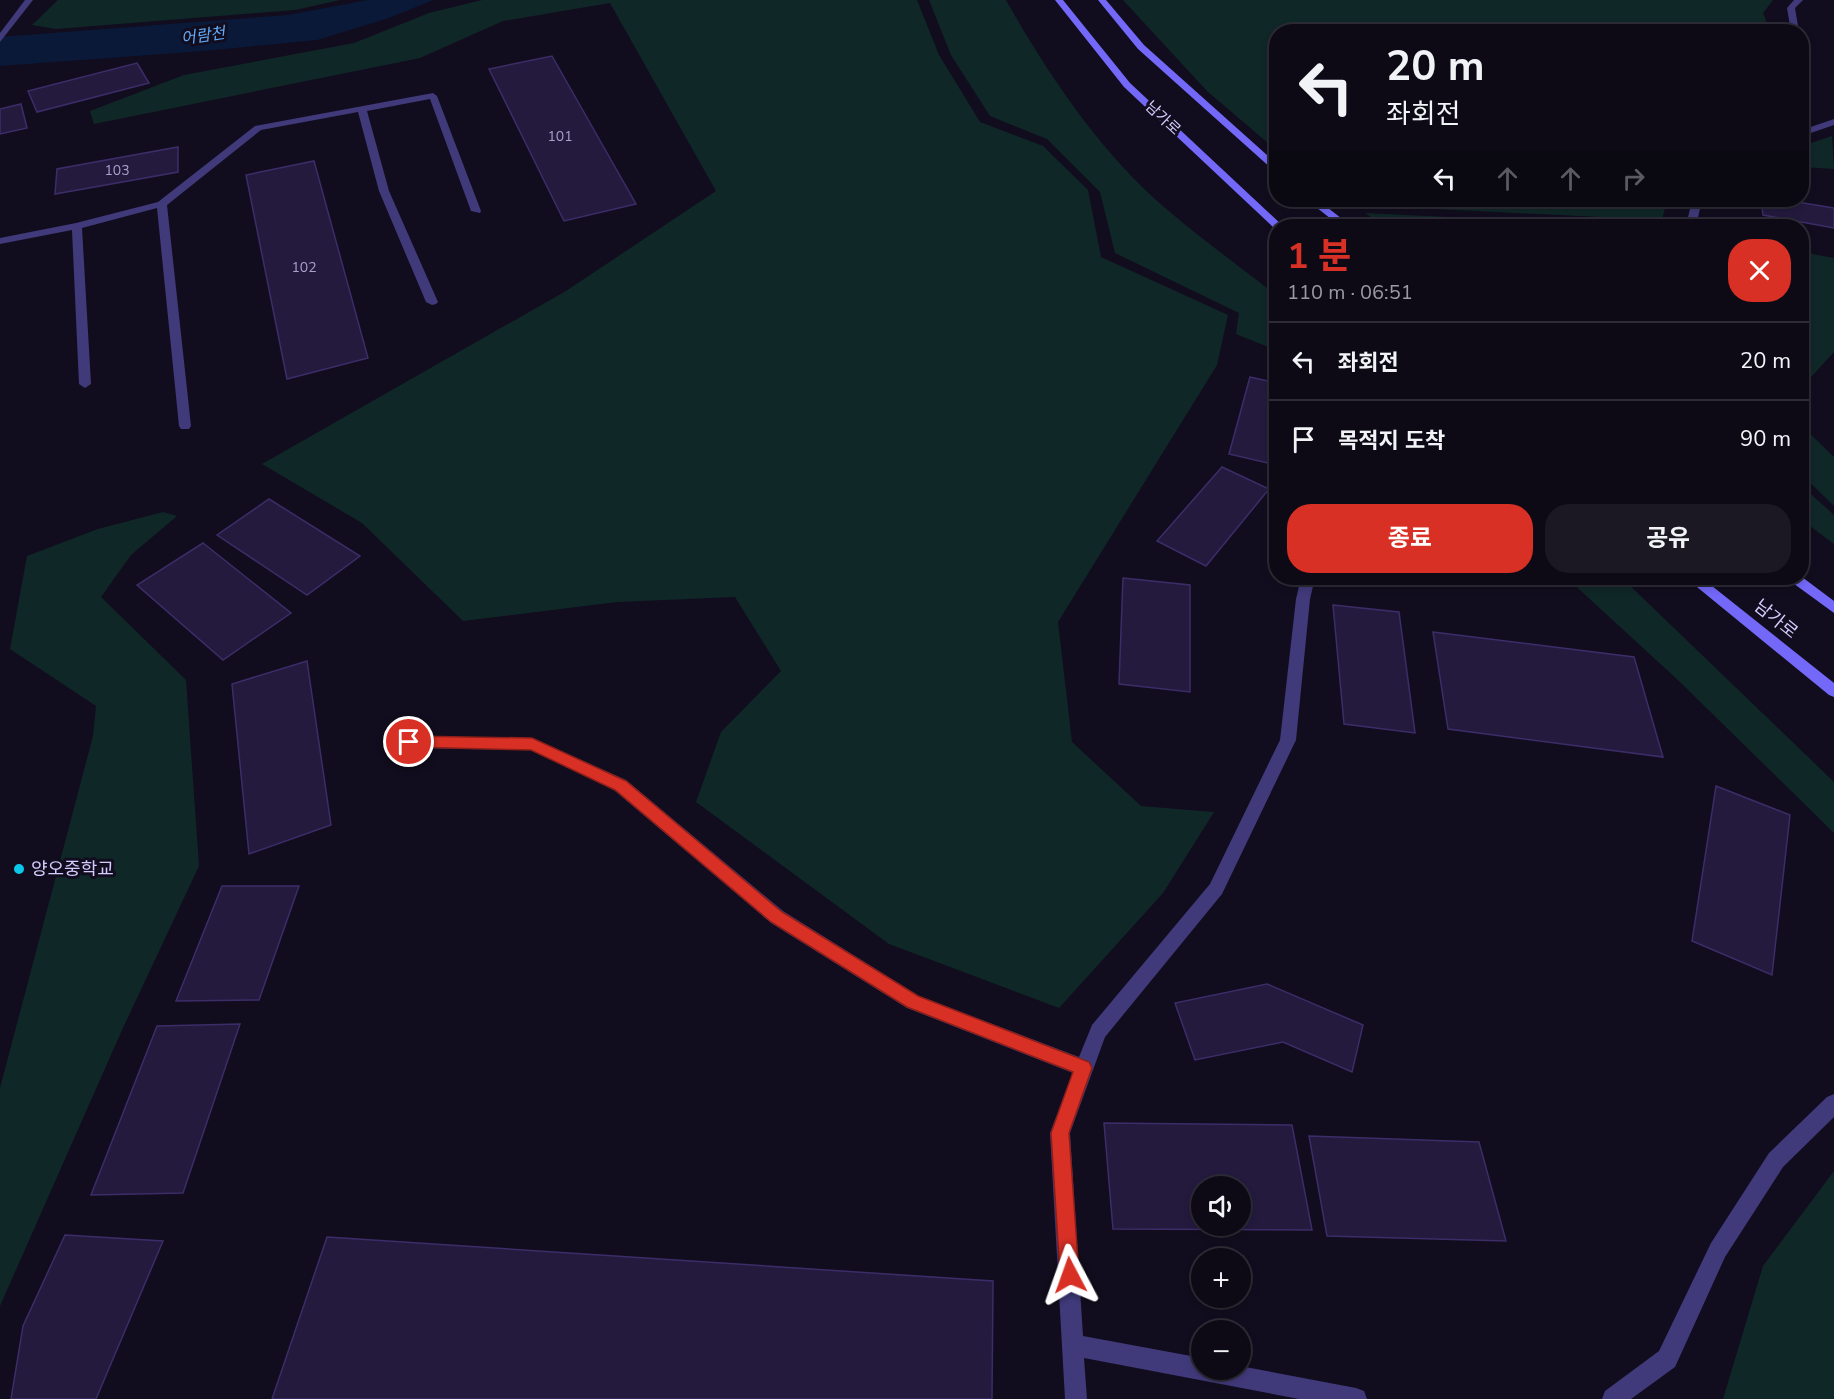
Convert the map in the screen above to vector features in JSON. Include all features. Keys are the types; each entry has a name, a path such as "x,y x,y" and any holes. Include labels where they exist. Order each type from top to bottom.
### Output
{"main road":[{"name":"남가로","path":"1059,0 1127,85 1271,219"},
{"path":"1102,0 1141,47 1269,162"},
{"path":"1321,207 1337,219"},
{"name":"남가로","path":"1702,585 1834,691"},
{"path":"1803,585 1834,608"}],"street":[{"path":"0,39 29,0"},
{"path":"1794,24 1791,8 1799,0"},
{"path":"0,241 77,226 162,204 258,128 433,96 476,211"},
{"path":"362,109 384,191 432,302"},
{"path":"1809,131 1834,122"},
{"path":"162,204 185,426"},
{"path":"77,226 85,384"},
{"path":"1076,1399 1075,1345 1060,1133 1098,1031 1216,889 1288,740 1306,585"},
{"path":"409,742 532,744 620,785 777,917 913,1002 1083,1068"},
{"path":"1613,1399 1667,1359 1718,1250 1776,1160 1834,1104"},
{"path":"1075,1345 1356,1399"}],"green space":[{"path":"58,0 340,0 295,10 56,29 32,25"},
{"path":"482,0 917,0 939,55 980,122 1043,146 1088,190 1101,257 1228,315 1217,365 1058,622 1072,742 1141,806 1214,812 1163,893 1059,1008 889,944 696,802 721,732 781,671 735,597 617,602 463,621 362,523 262,464 566,291 716,191 610,3 503,21 420,58 94,124 90,111 184,75 354,43 429,13"},
{"path":"929,0 1006,0 1057,83 1118,162 1164,207 1269,290 1269,347 1236,334 1239,313 1115,253 1100,192 1047,139 990,116 951,55"},
{"path":"1123,0 1773,0 1763,13 1767,24 1269,24 1269,144 1207,91"},
{"path":"1832,136 1834,169 1809,167 1809,144"},
{"path":"1395,207 1665,207 1662,219"},
{"path":"1365,213 1490,219 1374,219"},
{"path":"1809,253 1834,258 1834,352 1809,379"},
{"path":"1809,433 1834,457 1834,506 1809,482"},
{"path":"1809,492 1834,515 1834,544 1809,525"},
{"path":"163,512 177,516 131,555 101,597 186,680 199,866 122,1030 0,1306 0,1088 93,736 96,706 10,649 27,556 98,529"},
{"path":"1575,585 1629,585 1834,782 1834,833 1680,682"},
{"path":"1834,1171 1834,1399 1723,1399 1763,1266"}],"water":[{"name":"어람천","path":"368,0 433,0 389,18 317,40 0,66 0,37 288,15"}],"building":[{"path":"552,56 636,204 564,221 489,69"},
{"path":"137,63 149,83 37,112 28,91"},
{"path":"21,104 27,128 0,134 0,109"},
{"path":"178,147 178,172 55,194 57,169"},
{"path":"314,161 368,358 287,379 246,175"},
{"path":"1809,204 1834,208 1834,228 1809,223 1809,219 1785,219 1763,215 1762,207 1809,207"},
{"path":"1250,377 1269,381 1269,463 1229,454"},
{"path":"1222,467 1269,489 1206,566 1157,541"},
{"path":"269,499 360,556 307,595 217,535"},
{"path":"203,543 291,613 223,660 137,585"},
{"path":"1123,578 1190,585 1190,692 1119,684"},
{"path":"1333,605 1399,612 1415,733 1344,724"},
{"path":"1433,632 1634,657 1663,757 1448,729"},
{"path":"307,661 331,825 249,854 232,684"},
{"path":"1716,786 1790,815 1772,975 1692,941"},
{"path":"222,886 299,886 259,1000 176,1001"},
{"path":"1267,984 1363,1025 1352,1072 1283,1042 1195,1060 1175,1003"},
{"path":"240,1024 183,1193 91,1195 157,1026"},
{"path":"1104,1123 1292,1125 1312,1230 1251,1230 1251,1176 1191,1176 1191,1229 1113,1229"},
{"path":"1309,1136 1479,1142 1506,1241 1327,1236"},
{"path":"65,1235 163,1241 96,1399 11,1399 23,1326"},
{"path":"327,1237 993,1281 992,1399 272,1399"}],"place":[{"name":"양오중학교","path":"19,869"}],"route":[{"path":"409,742 532,744 620,785 777,917 913,1002 1083,1068 1060,1133 1070,1275"}]}
